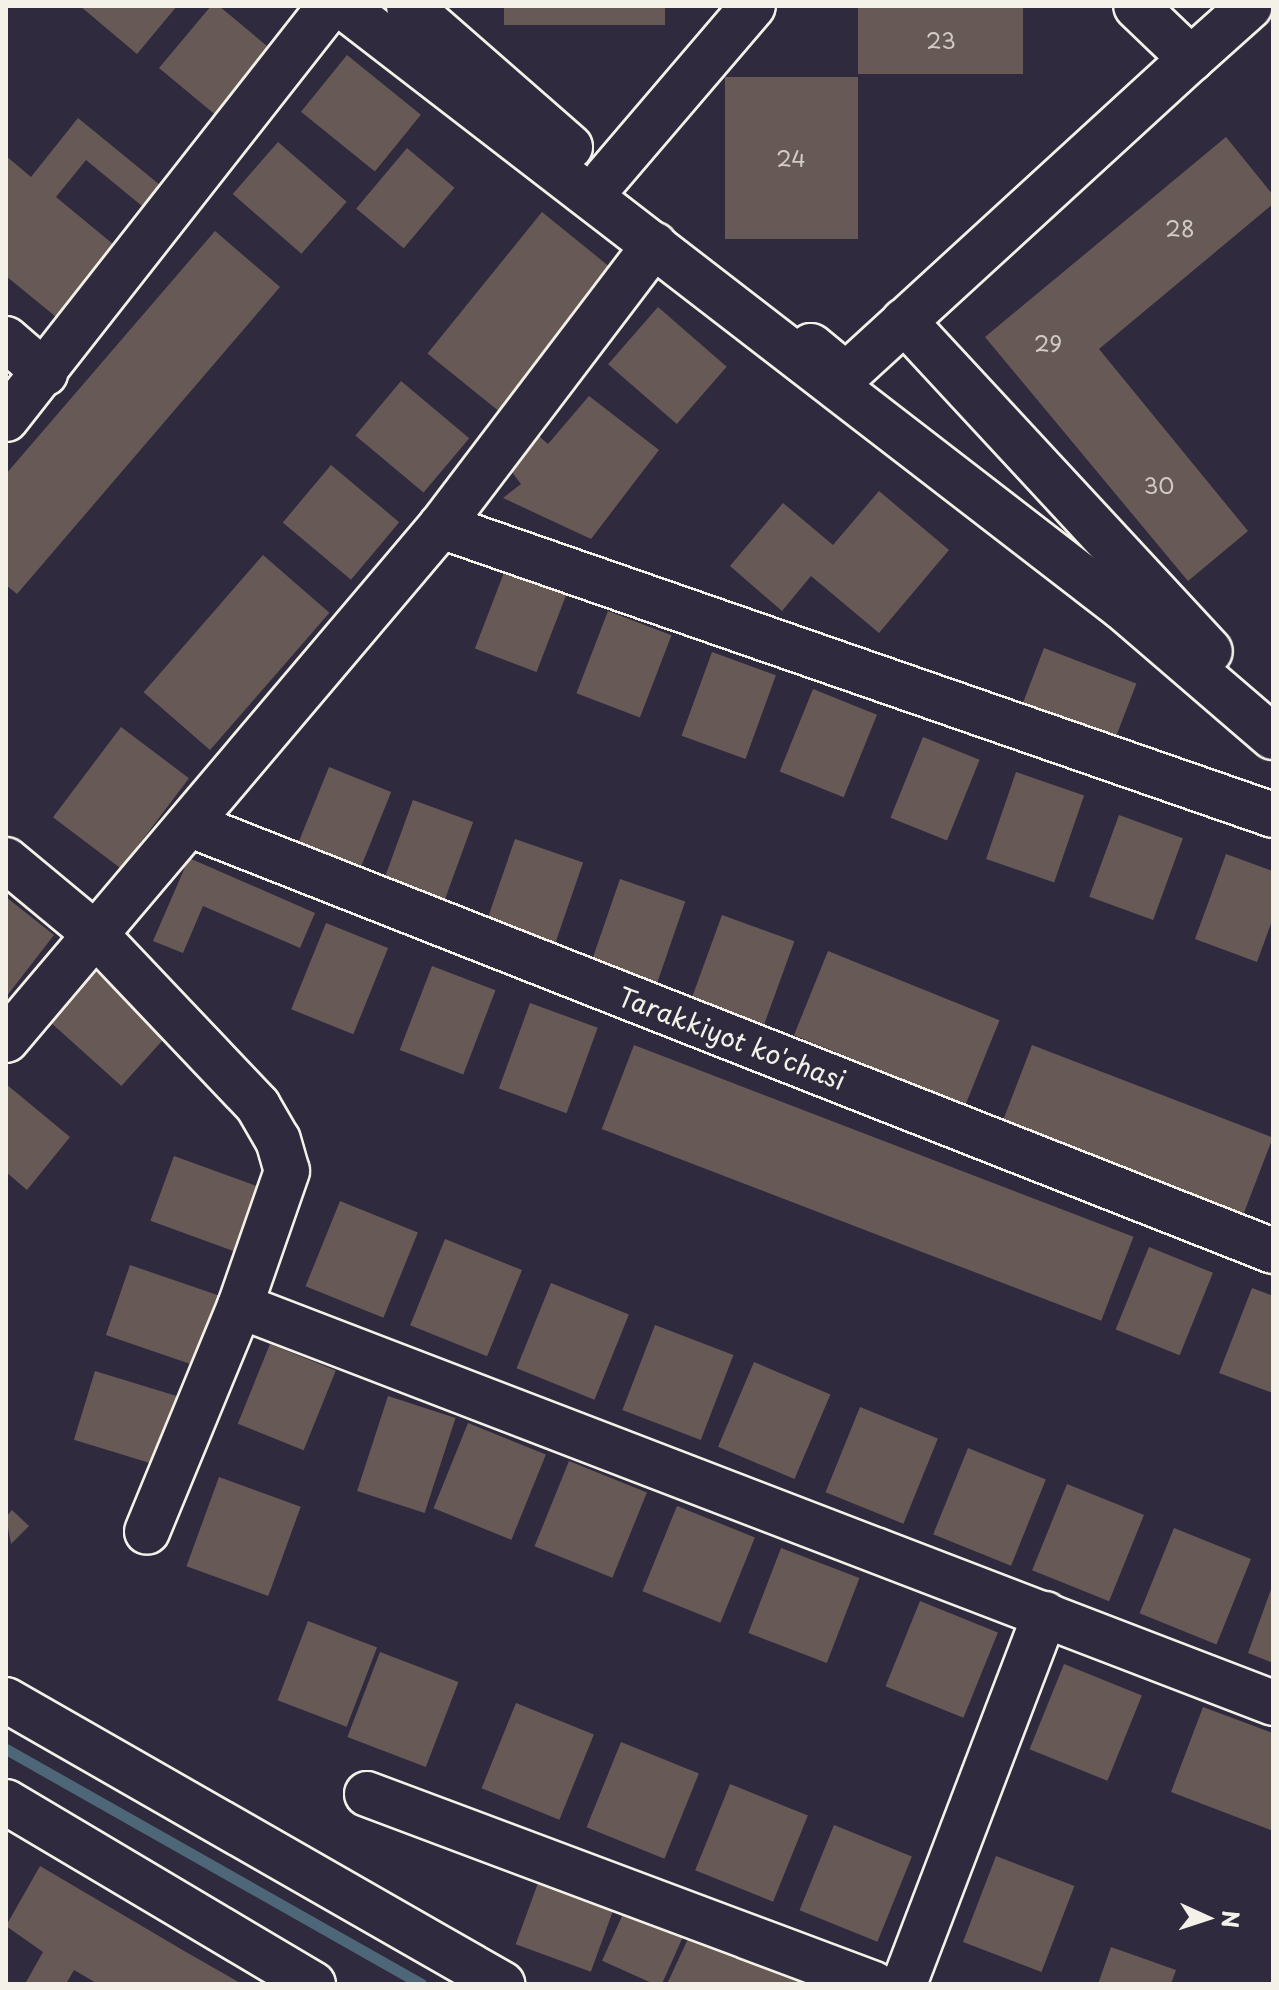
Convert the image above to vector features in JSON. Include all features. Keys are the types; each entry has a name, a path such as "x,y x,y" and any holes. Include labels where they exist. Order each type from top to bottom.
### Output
{"street":[{"path":"6,419 330,6"},
{"path":"343,6 1273,723"},
{"path":"409,6 606,178 846,375 1250,6"},
{"path":"606,178 753,6"},
{"path":"1136,6 1191,59"},
{"path":"1260,6 1273,18"},
{"path":"6,1040 441,526 654,245"},
{"path":"904,321 1273,723"},
{"path":"6,339 45,373"},
{"path":"441,526 1273,815"},
{"name":"Tarakkiyot ko'chasi","path":"191,825 1273,1251"},
{"path":"6,860 95,934 258,1106 278,1140 287,1171 240,1306 147,1532"},
{"path":"240,1306 1273,1703"},
{"path":"904,1984 1045,1614"},
{"path":"6,1700 502,1984"},
{"path":"367,1794 874,1984"},
{"path":"6,1802 313,1984"}],"building":[{"path":"80,6 177,6 137,54"},
{"path":"211,6 219,6 273,51 218,117 159,68"},
{"path":"504,6 665,6 665,25 504,25"},
{"path":"858,6 1023,6 1023,74 858,74"},
{"path":"347,55 421,115 375,172 301,112"},
{"path":"725,77 858,77 858,239 725,239"},
{"path":"78,118 160,185 142,206 86,160 56,197 119,249 61,321 6,276 6,156 31,177"},
{"path":"1226,137 1273,195 1273,204 1099,349 1248,531 1188,581 985,337"},
{"path":"278,142 347,202 301,254 233,194"},
{"path":"407,148 454,188 404,248 356,209"},
{"path":"542,212 613,270 499,411 427,353"},
{"path":"215,231 280,287 17,594 6,585 6,474"},
{"path":"658,307 727,367 677,424 608,364"},
{"path":"401,381 469,438 424,493 355,435"},
{"path":"589,396 659,450 591,539 503,498 521,484 508,467 534,432 548,444"},
{"path":"331,465 399,522 351,580 283,522"},
{"path":"879,491 949,550 879,633 811,576 782,611 730,566 783,503 833,545"},
{"path":"263,555 329,613 210,750 144,692"},
{"path":"505,570 567,594 537,672 475,648"},
{"path":"608,611 671,635 640,718 576,693"},
{"path":"1044,648 1136,683 1111,749 1019,713"},
{"path":"712,652 776,675 745,759 682,736"},
{"path":"813,689 877,715 844,797 780,772"},
{"path":"121,727 189,778 121,868 53,817"},
{"path":"923,737 980,760 947,841 890,818"},
{"path":"329,767 391,792 360,868 298,843"},
{"path":"1016,772 1084,795 1054,882 986,859"},
{"path":"413,800 473,822 444,901 384,879"},
{"path":"1119,815 1183,838 1153,920 1089,897"},
{"path":"515,839 583,862 555,943 487,919"},
{"path":"1226,854 1273,871 1273,918 1257,962 1195,939"},
{"path":"189,858 315,913 300,948 203,906 183,953 153,941"},
{"path":"620,879 685,901 656,987 591,964"},
{"path":"6,897 54,935 6,997"},
{"path":"722,915 794,941 763,1029 690,1002"},
{"path":"326,923 388,948 353,1034 291,1009"},
{"path":"828,951 1000,1020 965,1105 794,1035"},
{"path":"432,966 495,990 463,1074 400,1050"},
{"path":"94,970 167,1036 121,1086 48,1021"},
{"path":"530,1003 598,1028 567,1113 499,1089"},
{"path":"634,1045 1133,1237 1101,1321 602,1129"},
{"path":"1032,1045 1273,1137 1241,1221 1000,1128"},
{"path":"6,1084 70,1137 27,1190 6,1172"},
{"path":"174,1156 258,1186 234,1251 150,1221"},
{"path":"340,1201 418,1232 383,1318 306,1286"},
{"path":"445,1239 522,1270 487,1356 410,1325"},
{"path":"1149,1247 1213,1273 1180,1355 1116,1330"},
{"path":"130,1265 219,1296 195,1366 106,1335"},
{"path":"551,1283 629,1314 594,1400 517,1368"},
{"path":"1252,1288 1273,1296 1273,1393 1219,1373"},
{"path":"655,1325 733,1355 701,1440 622,1410"},
{"path":"270,1344 336,1371 304,1450 238,1424"},
{"path":"754,1362 830,1394 794,1479 718,1447"},
{"path":"95,1371 184,1398 163,1467 74,1440"},
{"path":"388,1396 456,1418 425,1513 357,1491"},
{"path":"860,1407 938,1438 903,1524 826,1492"},
{"path":"468,1423 546,1454 511,1540 434,1508"},
{"path":"968,1448 1046,1479 1011,1566 933,1534"},
{"path":"569,1461 647,1492 612,1578 535,1546"},
{"path":"219,1477 301,1507 268,1596 187,1566"},
{"path":"1067,1484 1144,1515 1109,1601 1032,1570"},
{"path":"677,1506 755,1537 720,1623 643,1591"},
{"path":"12,1510 29,1526 11,1544 6,1517"},
{"path":"1174,1528 1251,1559 1216,1644 1140,1613"},
{"path":"781,1548 859,1578 827,1663 748,1633"},
{"path":"1273,1584 1273,1663 1248,1653"},
{"path":"920,1601 998,1632 963,1718 886,1686"},
{"path":"308,1621 377,1648 347,1727 278,1700"},
{"path":"380,1652 458,1682 426,1767 347,1737"},
{"path":"1064,1664 1142,1695 1107,1781 1030,1749"},
{"path":"516,1703 594,1734 559,1820 482,1788"},
{"path":"1203,1707 1273,1733 1273,1831 1171,1792"},
{"path":"621,1742 699,1773 664,1859 587,1827"},
{"path":"730,1784 808,1815 773,1902 695,1870"},
{"path":"834,1825 912,1856 877,1942 800,1910"},
{"path":"996,1856 1074,1886 1041,1972 963,1942"},
{"path":"40,1866 242,1984 98,1984 74,1970 66,1984 25,1984 43,1952 6,1926"},
{"path":"542,1872 617,1899 591,1972 516,1944"},
{"path":"631,1896 689,1922 662,1984 654,1984 602,1961"},
{"path":"694,1926 819,1984 667,1984"},
{"path":"1111,1947 1176,1970 1171,1984 1098,1984"}],"waterway":[{"path":"6,1749 421,1984"}]}
